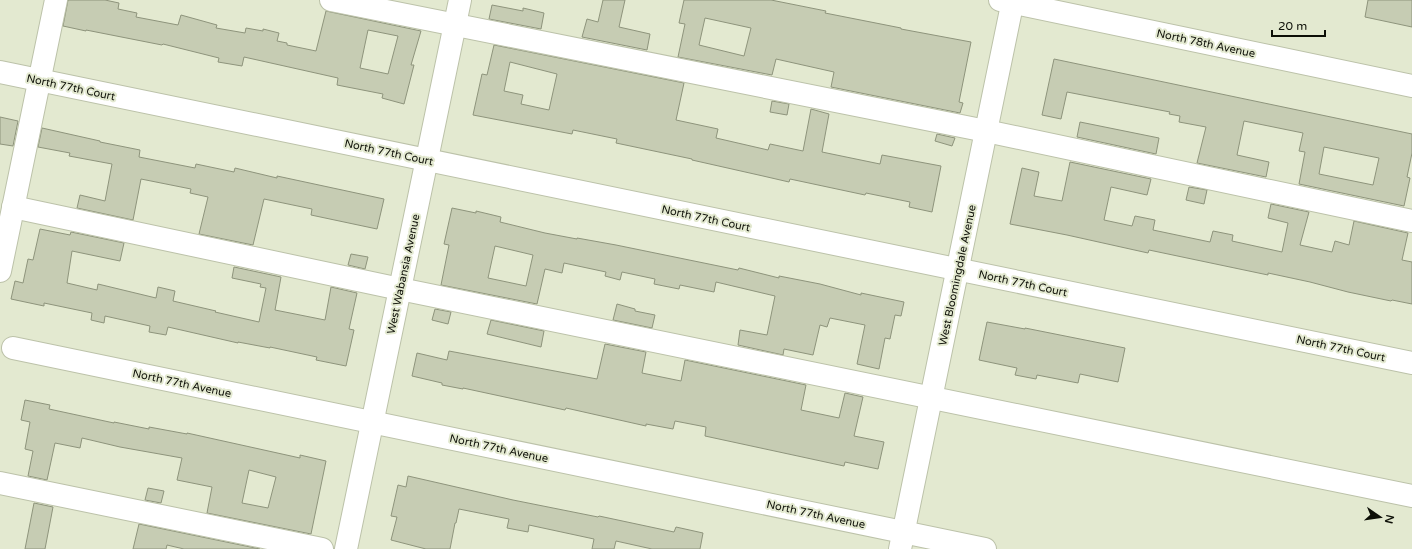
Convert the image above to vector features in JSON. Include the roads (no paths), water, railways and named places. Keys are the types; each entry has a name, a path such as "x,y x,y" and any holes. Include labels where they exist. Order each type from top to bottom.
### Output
{"street":[{"path":"0,271 56,0"},
{"path":"331,0 986,132 1412,221"},
{"name":"West Wabansia Avenue","path":"346,549 460,0"},
{"name":"North 78th Avenue","path":"1009,1 1412,86"},
{"name":"West Bloomingdale Avenue","path":"902,541 986,132 1009,1"},
{"name":"North 77th Court","path":"0,72 1412,363"},
{"path":"13,206 400,289 1412,496"},
{"name":"North 77th Avenue","path":"13,348 372,422 902,541 985,549"},
{"path":"0,483 322,549"}]}
